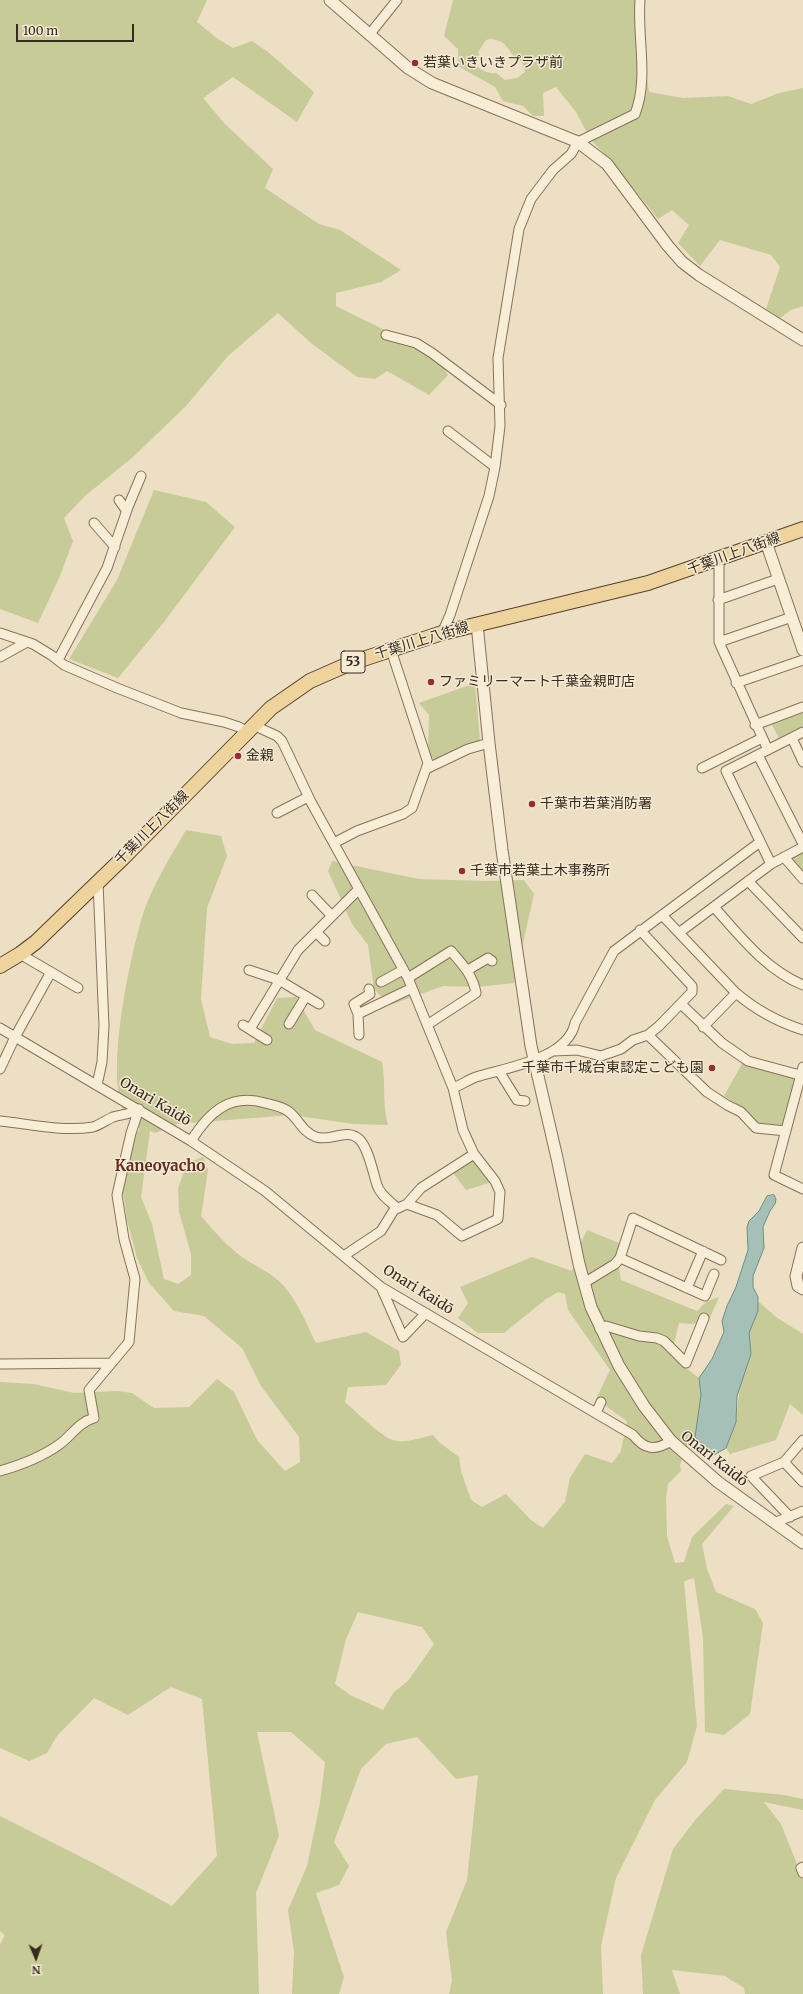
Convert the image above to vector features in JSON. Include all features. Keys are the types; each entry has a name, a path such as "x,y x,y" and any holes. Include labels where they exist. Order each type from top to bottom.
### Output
{"main road":[{"name":"千葉川上八街線","path":"0,966 36,942 98,882 250,728 283,698 310,681 336,669 442,633 648,583 803,529"}],"street":[{"path":"369,35 397,0"},
{"path":"442,633 450,615 489,496 495,467 501,405 498,387 498,358 519,229 531,199 539,187 571,154 578,142 635,114 641,100 642,78 639,34 640,0"},
{"path":"333,1 369,35 408,68 432,83 578,142 607,164 664,241 682,262 699,275 803,340"},
{"path":"386,335 416,343 432,352 501,405"},
{"path":"448,431 495,467"},
{"path":"58,660 100,583 115,547 126,510 141,476"},
{"path":"119,500 126,510"},
{"path":"94,523 115,547"},
{"path":"766,542 802,644"},
{"path":"720,559 718,600 719,642 755,725 768,750"},
{"path":"718,600 778,579"},
{"path":"719,642 792,617"},
{"path":"477,624 502,850 534,1059 584,1283 600,1329 610,1351 631,1386 671,1441"},
{"path":"0,633 27,642 41,649 64,665 165,707 231,725 250,728 277,736 282,741 308,797 406,974 453,1088 463,1130 474,1154 495,1181 500,1192 498,1219 462,1236 437,1215 407,1204"},
{"path":"0,657 27,642"},
{"path":"334,844 357,831 403,814 412,808 428,763 391,650"},
{"path":"736,683 803,660"},
{"path":"755,725 803,707"},
{"path":"771,864 726,771 803,732"},
{"path":"702,768 762,738"},
{"path":"792,738 803,762"},
{"path":"426,769 468,749 489,743"},
{"path":"680,932 771,864 803,845 758,755"},
{"path":"277,813 308,797"},
{"path":"453,1088 474,1078 523,1065 553,1051 573,1033 575,1023 614,951 640,930 760,842"},
{"path":"784,857 803,878"},
{"path":"748,881 803,938"},
{"path":"97,1085 102,1062 104,1026 98,882"},
{"path":"267,1040 246,1027 298,950 359,889"},
{"path":"312,895 332,916"},
{"path":"714,907 766,962 790,979 803,985"},
{"path":"662,915 680,932 736,993 768,1015 788,1025 803,1030"},
{"path":"553,1051 577,1050 601,1056 621,1049 634,1040 648,1035 692,992 692,986 640,930"},
{"path":"316,932 325,941"},
{"path":"381,982 406,974 451,951 468,970 476,993 427,1025"},
{"path":"20,954 78,988"},
{"path":"468,970 488,958 492,961"},
{"path":"249,970 279,980 319,1004"},
{"path":"0,1069 15,1037 51,972"},
{"path":"359,1035 358,1014 354,1004 370,994 369,988"},
{"path":"358,1014 412,988"},
{"path":"703,1026 736,993"},
{"path":"289,1024 306,996"},
{"path":"681,1004 722,1043 748,1060 802,1073 774,1175 803,1189"},
{"name":"Onari Kaidō","path":"0,1028 191,1140 265,1191 345,1255 381,1287 633,1435 639,1443 645,1446 658,1447 671,1441 718,1482 774,1524 803,1543"},
{"path":"648,1035 707,1092 741,1112 756,1128 786,1131"},
{"path":"499,1072 517,1100 525,1101"},
{"path":"191,1140 198,1129 223,1105 247,1099 280,1107 288,1111 304,1131 316,1137 324,1138 347,1134 354,1136 361,1141 375,1172 377,1186 384,1196 397,1208"},
{"path":"0,1121 78,1128 95,1126 113,1117 130,1115 139,1109"},
{"path":"0,1471 32,1460 45,1453 69,1437 85,1421 94,1418 88,1392 130,1342 135,1280 124,1239 117,1195 124,1162 139,1109"},
{"path":"345,1255 381,1231 397,1208 407,1204 421,1188 474,1154"},
{"path":"584,1283 615,1264 620,1258 633,1218 721,1260"},
{"path":"803,1248 796,1276 798,1286 803,1289"},
{"path":"687,1288 703,1251"},
{"path":"620,1258 705,1296 714,1274"},
{"path":"381,1287 403,1337 426,1313"},
{"path":"600,1329 606,1326 639,1336 657,1338 664,1341 686,1363 704,1318"},
{"path":"0,1364 111,1363"},
{"path":"596,1413 601,1402"},
{"path":"790,1517 751,1476 784,1462 803,1440"},
{"path":"784,1462 803,1482"},
{"path":"774,1524 803,1511"},
{"path":"803,1867 801,1868 803,1873"}],"green space":[{"path":"0,0 207,0 197,22 218,39 233,48 252,41 268,52 314,92 297,122 233,77 203,98 225,124 273,169 265,188 319,224 340,230 401,270 381,282 336,293 336,306 437,356 448,375 429,395 387,371 375,379 357,377 311,343 278,313 228,356 186,406 133,457 85,496 64,518 73,541 60,576 38,623 0,609"},
{"path":"453,0 638,0 641,39 649,92 683,98 728,96 751,104 779,93 803,88 803,306 791,310 780,318 766,309 780,267 771,255 720,240 700,266 678,243 689,225 672,210 658,219 612,162 591,140 576,112 556,87 543,93 544,116 533,116 523,106 503,101 495,87 458,66 458,49 444,36","holes":["486,40 497,40 505,45 513,56 522,62 525,72 517,78 505,80 496,73 489,73 483,70 473,62 479,55 478,52"]},
{"path":"154,490 206,502 235,527 164,622 118,678 69,659 117,580"},
{"path":"475,683 480,741 435,760 428,753 429,715 419,703"},
{"path":"803,709 803,726 779,738 770,721"},
{"path":"186,830 221,836 227,856 207,908 201,999 210,1037 232,1044 254,1043 277,998 296,997 315,1030 382,1062 385,1110 388,1125 353,1124 292,1115 177,1124 155,1133 150,1131 141,1197 152,1224 164,1279 178,1284 191,1275 191,1254 179,1212 178,1189 187,1163 203,1157 208,1170 201,1216 236,1253 274,1277 283,1285 305,1320 316,1343 366,1332 399,1351 401,1365 386,1385 348,1387 345,1402 376,1429 393,1440 408,1441 433,1435 440,1443 459,1457 461,1471 471,1500 482,1507 506,1494 531,1520 543,1528 565,1502 570,1478 585,1454 612,1463 621,1451 627,1421 596,1399 610,1370 568,1310 565,1294 558,1292 546,1299 504,1333 478,1333 458,1318 468,1303 460,1287 532,1257 572,1271 581,1242 587,1230 629,1247 619,1268 621,1280 697,1311 706,1302 719,1297 709,1320 692,1324 679,1323 671,1356 699,1378 701,1395 695,1437 690,1438 680,1465 681,1471 668,1484 666,1497 667,1536 675,1563 684,1562 692,1537 726,1504 734,1506 702,1544 707,1569 716,1592 755,1609 763,1623 750,1714 724,1735 705,1732 703,1638 694,1578 684,1581 697,1726 687,1762 655,1800 616,1878 601,1946 603,1994 449,1994 452,1980 446,1932 467,1880 478,1775 456,1779 417,1737 386,1744 361,1769 334,1842 349,1866 339,1885 316,1893 344,1977 339,1994 292,1994 294,1952 288,1910 307,1866 320,1803 325,1762 291,1732 257,1732 279,1836 256,1893 259,1994 0,1994 0,1944 5,1935 0,1931 0,1816 99,1866 172,1906 217,1856 202,1699 171,1687 128,1715 94,1698 57,1736 47,1753 29,1761 0,1748 0,1382 34,1384 74,1393 117,1391 132,1393 154,1408 189,1407 217,1379 234,1392 257,1440 285,1471 300,1462 299,1437 261,1386 242,1348 204,1316 174,1311 149,1283 137,1258 127,1220 122,1185 137,1133 140,1129 125,1114 119,1096 117,1073 121,1016 132,958 143,914 157,882","holes":["358,1612 422,1627 434,1644 408,1681 394,1692 383,1710 350,1695 335,1684 346,1639"]},
{"path":"803,851 803,873 792,861 793,857"},
{"path":"332,861 419,879 485,881 524,880 534,894 514,983 477,987 443,986 390,1005 374,989 368,945 352,924 328,871"},
{"path":"744,1060 793,1078 795,1082 782,1127 757,1124 742,1107 724,1096"},
{"path":"474,1156 492,1182 466,1190 451,1170"},
{"path":"759,1302 776,1317 803,1334 803,1415 790,1404 776,1440 730,1454 726,1448 736,1422 740,1385 751,1354 749,1333"},
{"path":"724,1789 784,1795 803,1799 803,1810 764,1802 781,1824 803,1879 803,1994 745,1994 744,1988 725,1976 672,1970 680,1994 643,1994 641,1955 673,1849 696,1819"}],"water":[{"path":"774,1195 776,1199 775,1204 763,1227 764,1248 753,1276 753,1287 758,1297 758,1311 749,1333 751,1354 737,1396 736,1422 726,1448 714,1455 695,1437 701,1395 699,1378 712,1359 724,1332 722,1321 736,1287 748,1250 747,1227 749,1221 759,1211 767,1196"}],"place":[{"name":"若葉いきいきプラザ前","path":"415,63"},
{"name":"ファミリーマート千葉金親町店","path":"431,682"},
{"name":"金親","path":"238,756"},
{"name":"千葉市若葉消防署","path":"532,804"},
{"name":"千葉市若葉土木事務所","path":"462,871"},
{"name":"千葉市千城台東認定こども園","path":"712,1068"}],"district":[{"name":"Kaneoyacho","path":"160,1167"}]}
